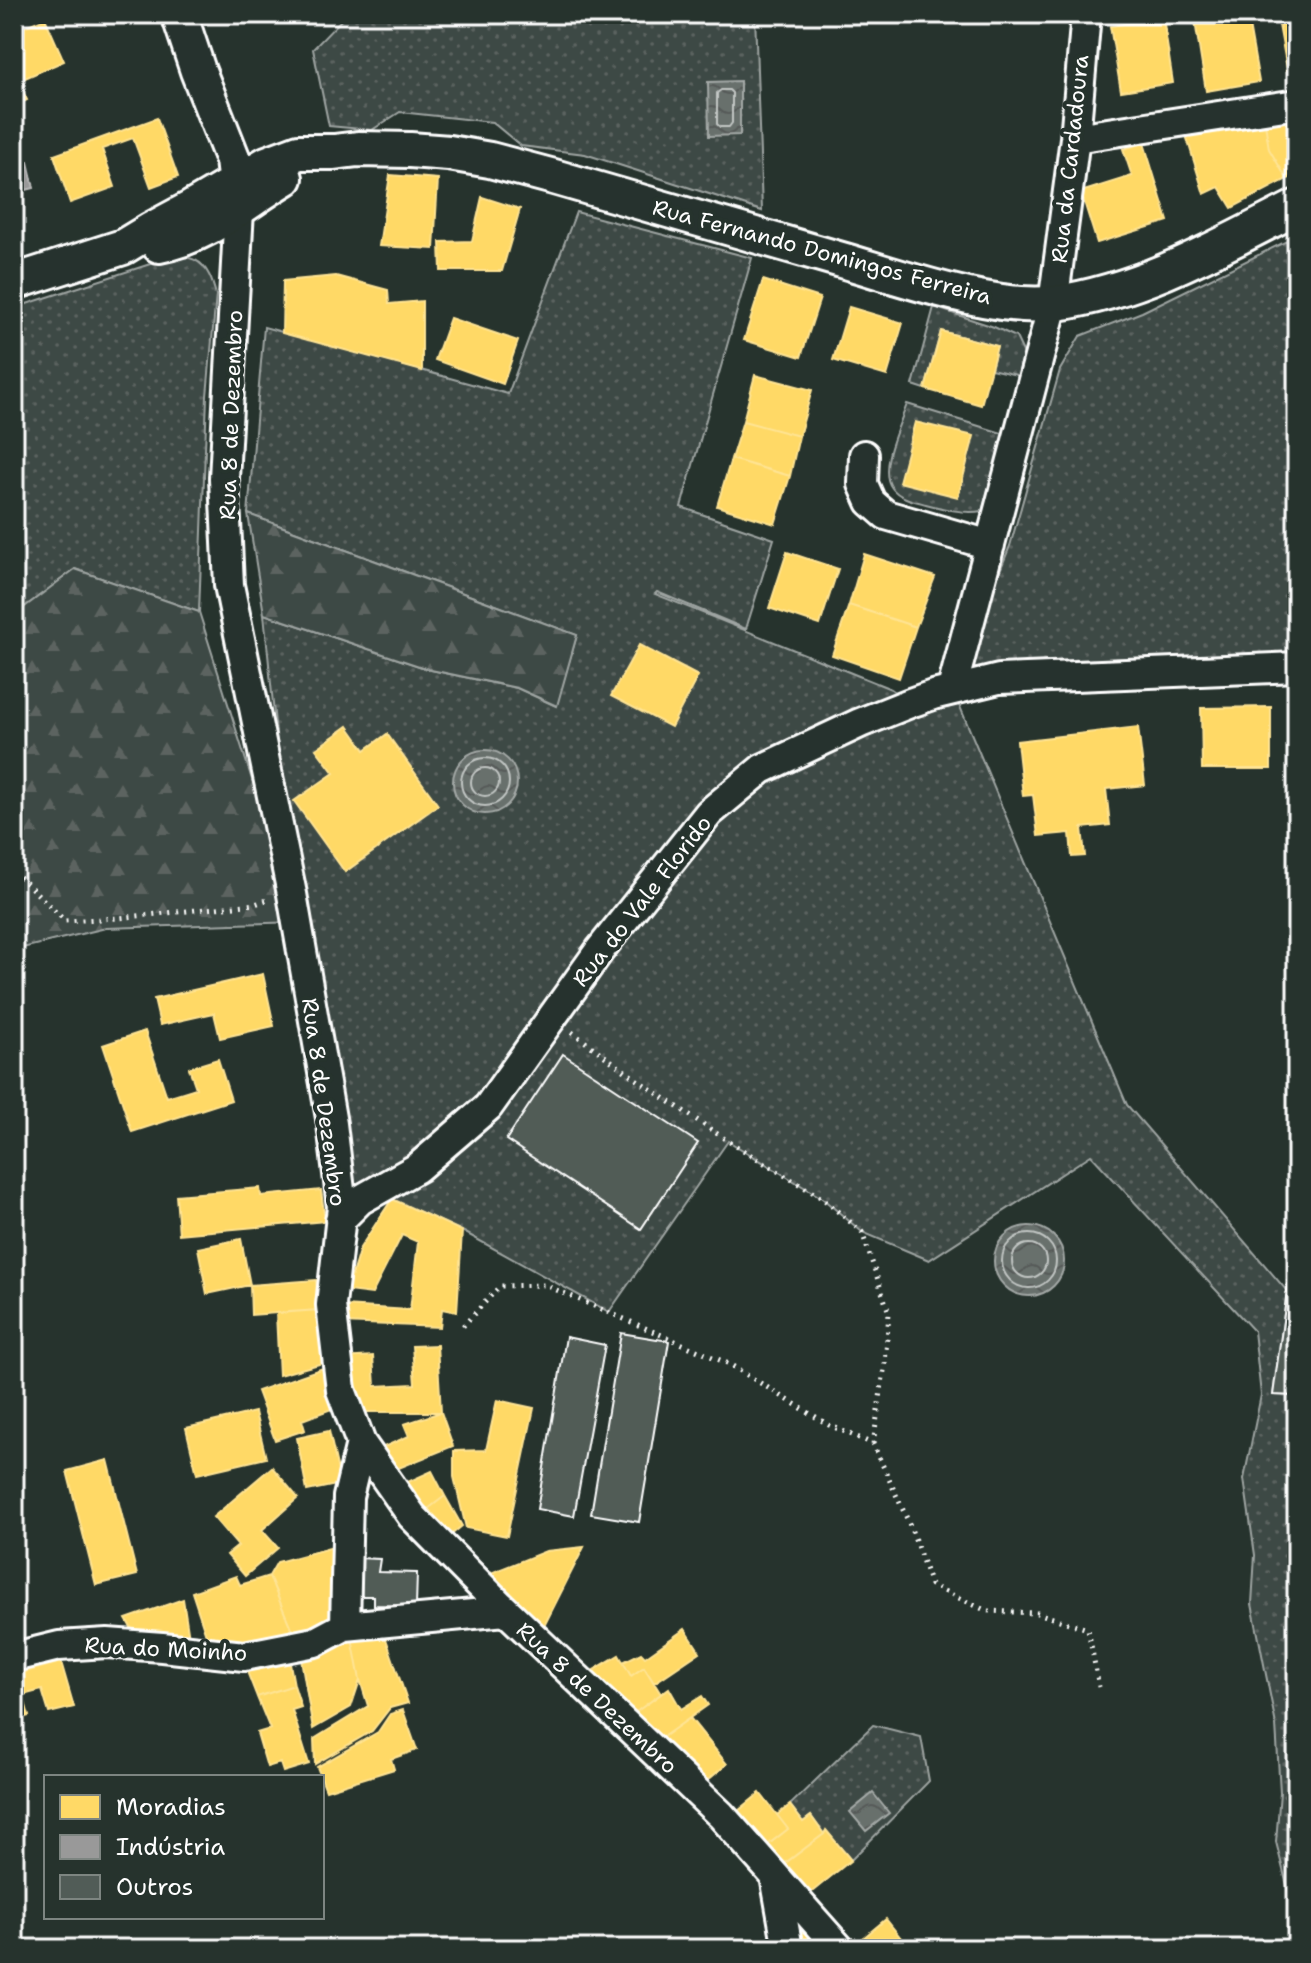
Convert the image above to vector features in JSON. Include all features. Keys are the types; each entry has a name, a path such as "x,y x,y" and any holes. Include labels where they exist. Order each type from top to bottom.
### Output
{"street":[{"name":"Rua 8 de Dezembro","path":"179,14 202,84 233,160 237,197 224,478 229,585 292,894 332,1124 342,1207 331,1305 341,1390 361,1443 412,1516 506,1611 721,1815 840,1949"},
{"name":"Rua da Cardadoura","path":"952,689 1053,304 1075,138 1086,14"},
{"path":"1075,138 1297,104"},
{"name":"Rua Fernando Domingos Ferreira","path":"14,282 123,247 237,197 283,157 299,152 410,150 490,160 939,288 1018,303 1053,304 1115,290 1177,268 1297,207"},
{"path":"864,455 863,484 871,502 886,515 990,545"},
{"name":"Rua do Vale Florido","path":"340,1220 360,1200 417,1168 488,1107 600,950 709,813 762,769 860,723 933,695 999,679 1297,667"},
{"path":"345,1626 348,1497 361,1443"},
{"name":"Rua do Moinho","path":"14,1657 59,1646 107,1643 244,1656 315,1642 345,1626 506,1611"},
{"path":"775,1875 788,1949"}],"path":[{"path":"14,871 65,921 255,904 292,894"},
{"path":"552,1017 728,1141 822,1198 862,1232 889,1313 873,1444 909,1523 931,1585 987,1611 1037,1613 1088,1629 1099,1687"},
{"path":"463,1326 500,1286 545,1285 729,1364 829,1425 873,1444"}],"green space":[{"path":"347,14 755,14 762,211 585,154 521,146 492,122 400,112 372,130 329,126 313,49"},
{"path":"576,212 752,258 681,507 774,539 746,629 657,592 655,594 891,689 910,703 952,689 1010,546 1060,370 1080,336 1142,312 1297,236 1297,667 953,690 1127,1105 1287,1291 1273,1395 1297,1396 1297,1433 1291,1434 1297,1522 1297,1949 1294,1949 1294,1913 1276,1842 1280,1792 1276,1725 1252,1604 1255,1555 1244,1479 1261,1395 1254,1331 1091,1155 929,1260 862,1232 822,1198 728,1141 609,1312 462,1231 392,1199 383,1187 342,1207 292,894 264,614 431,670 517,688 556,706 577,635 248,514 264,327 508,394"},
{"path":"175,256 200,263 207,271 216,295 207,396 199,612 75,569 14,615 14,308"},
{"path":"934,307 1016,337 1024,354 1021,376 991,369 997,346 941,331 925,389 913,385"},
{"path":"907,404 1005,434 982,511 933,506 903,497 892,488 888,480 888,459"},
{"path":"248,514 577,635 557,706 517,688 431,670 264,614"},
{"path":"75,569 199,612 297,922 106,928 14,950 14,615"},
{"path":"873,1725 921,1737 929,1781 851,1860 826,1831 824,1834 811,1816 803,1822 790,1805"}],"water":[{"path":"740,81 740,135 709,136 708,82"},
{"path":"485,750 508,759 517,782 508,805 485,814 462,805 453,782 462,759"},
{"path":"1029,1226 1054,1236 1064,1261 1054,1286 1029,1296 1004,1286 994,1261 1004,1236"},
{"path":"873,1793 889,1813 866,1831 850,1812"}],"building: Moradias":[{"path":"1150,14 1179,14 1180,21 1164,24 1173,83 1121,91 1110,26 1151,20"},
{"path":"1247,14 1259,82 1206,91 1195,21"},
{"path":"1277,14 1297,14 1297,73 1288,74"},
{"path":"45,18 64,61 18,81 27,100 14,106 14,31"},
{"path":"157,118 178,177 151,187 133,138 102,149 115,187 70,203 54,155"},
{"path":"1297,119 1297,176 1287,179 1269,149 1265,123"},
{"path":"1265,123 1269,149 1287,179 1232,208 1219,187 1204,194 1186,135"},
{"path":"1144,143 1168,221 1097,243 1081,192 1132,176 1123,149"},
{"path":"390,175 438,179 434,249 379,246"},
{"path":"482,197 520,209 502,271 441,271 440,242 472,241"},
{"path":"336,276 388,290 389,304 422,301 422,371 282,333 283,281"},
{"path":"763,280 820,298 801,357 744,340"},
{"path":"849,307 903,323 887,376 833,360"},
{"path":"450,318 518,341 503,384 435,360"},
{"path":"941,331 997,346 981,405 925,389"},
{"path":"755,375 812,390 799,436 743,421"},
{"path":"743,421 799,436 790,476 731,459"},
{"path":"915,422 974,436 958,497 899,482"},
{"path":"731,459 790,476 775,524 717,506"},
{"path":"787,552 838,569 820,625 769,608"},
{"path":"864,554 935,577 916,627 849,605"},
{"path":"849,605 916,627 899,678 832,655"},
{"path":"639,645 698,676 671,727 611,696"},
{"path":"1271,707 1271,769 1202,769 1201,708"},
{"path":"348,726 365,750 387,734 438,805 345,872 294,801 334,773 316,749"},
{"path":"1138,727 1145,785 1106,789 1110,825 1082,828 1085,856 1072,857 1070,833 1038,836 1033,795 1023,796 1017,741"},
{"path":"263,974 274,1026 220,1038 214,1013 160,1025 154,999"},
{"path":"145,1031 167,1097 196,1088 189,1068 218,1059 231,1100 132,1132 103,1045"},
{"path":"260,1188 261,1196 321,1190 325,1221 179,1234 176,1195"},
{"path":"392,1199 462,1231 457,1312 442,1309 440,1327 342,1323 344,1306 410,1310 418,1242 402,1235 372,1294 347,1291 360,1248"},
{"path":"241,1239 250,1285 207,1294 198,1248"},
{"path":"316,1280 318,1310 251,1315 250,1285"},
{"path":"318,1310 323,1363 279,1375 276,1313"},
{"path":"437,1345 441,1412 355,1412 343,1358 373,1356 375,1386 415,1384 412,1346"},
{"path":"323,1368 337,1407 302,1420 305,1430 275,1440 257,1391"},
{"path":"497,1400 534,1408 507,1536 466,1528 454,1477 454,1451 486,1450"},
{"path":"255,1412 266,1458 197,1474 186,1428"},
{"path":"441,1412 453,1446 389,1472 379,1449 409,1436 404,1424"},
{"path":"329,1431 341,1484 307,1491 297,1438"},
{"path":"108,1460 137,1575 96,1585 67,1471"},
{"path":"272,1467 298,1498 262,1530 278,1548 245,1576 227,1555 238,1546 213,1517"},
{"path":"432,1471 445,1496 420,1515 399,1486"},
{"path":"445,1496 462,1526 445,1540 420,1515"},
{"path":"337,1546 338,1610 327,1622 294,1635 269,1576 277,1562"},
{"path":"584,1547 540,1634 486,1575 546,1551"},
{"path":"236,1576 240,1585 269,1576 294,1635 241,1643 208,1641 192,1592"},
{"path":"183,1599 189,1638 134,1633 126,1619"},
{"path":"685,1629 700,1652 654,1683 644,1667 631,1676 623,1662 641,1653 645,1657"},
{"path":"383,1630 408,1703 390,1708 372,1731 315,1764 314,1739 368,1706 352,1638"},
{"path":"352,1638 360,1680 351,1707 313,1729 300,1653"},
{"path":"288,1653 294,1685 257,1697 246,1669"},
{"path":"619,1655 631,1676 644,1667 661,1694 633,1714 589,1673"},
{"path":"61,1662 74,1707 49,1713 42,1690 23,1695 29,1716 14,1720 14,1675"},
{"path":"294,1685 301,1707 292,1710 309,1764 283,1772 280,1763 267,1767 257,1733 270,1729 257,1697"},
{"path":"669,1688 681,1709 702,1696 708,1705 660,1739 633,1714"},
{"path":"403,1710 417,1750 391,1759 394,1769 326,1790 324,1775 320,1775 317,1767 378,1732 390,1714"},
{"path":"690,1718 727,1764 702,1785 660,1739"},
{"path":"760,1793 788,1829 760,1851 732,1816"},
{"path":"790,1805 803,1822 811,1816 824,1834 780,1867 765,1847 788,1829 777,1815"},
{"path":"826,1830 851,1860 807,1896 780,1867"},
{"path":"785,1910 828,1949 793,1949"},
{"path":"886,1919 905,1943 898,1949 850,1949"}],"building: Indústria":[{"path":"28,162 34,188 14,193 14,166"}],"building: Outros":[{"path":"563,1054 698,1143 641,1229 506,1140"},
{"path":"1294,1240 1297,1240 1297,1396 1273,1395"},
{"path":"621,1333 669,1341 639,1522 591,1514"},
{"path":"566,1337 605,1345 574,1516 537,1509"},
{"path":"358,1558 380,1559 378,1572 417,1573 416,1606 374,1605 374,1596 354,1596"}]}
